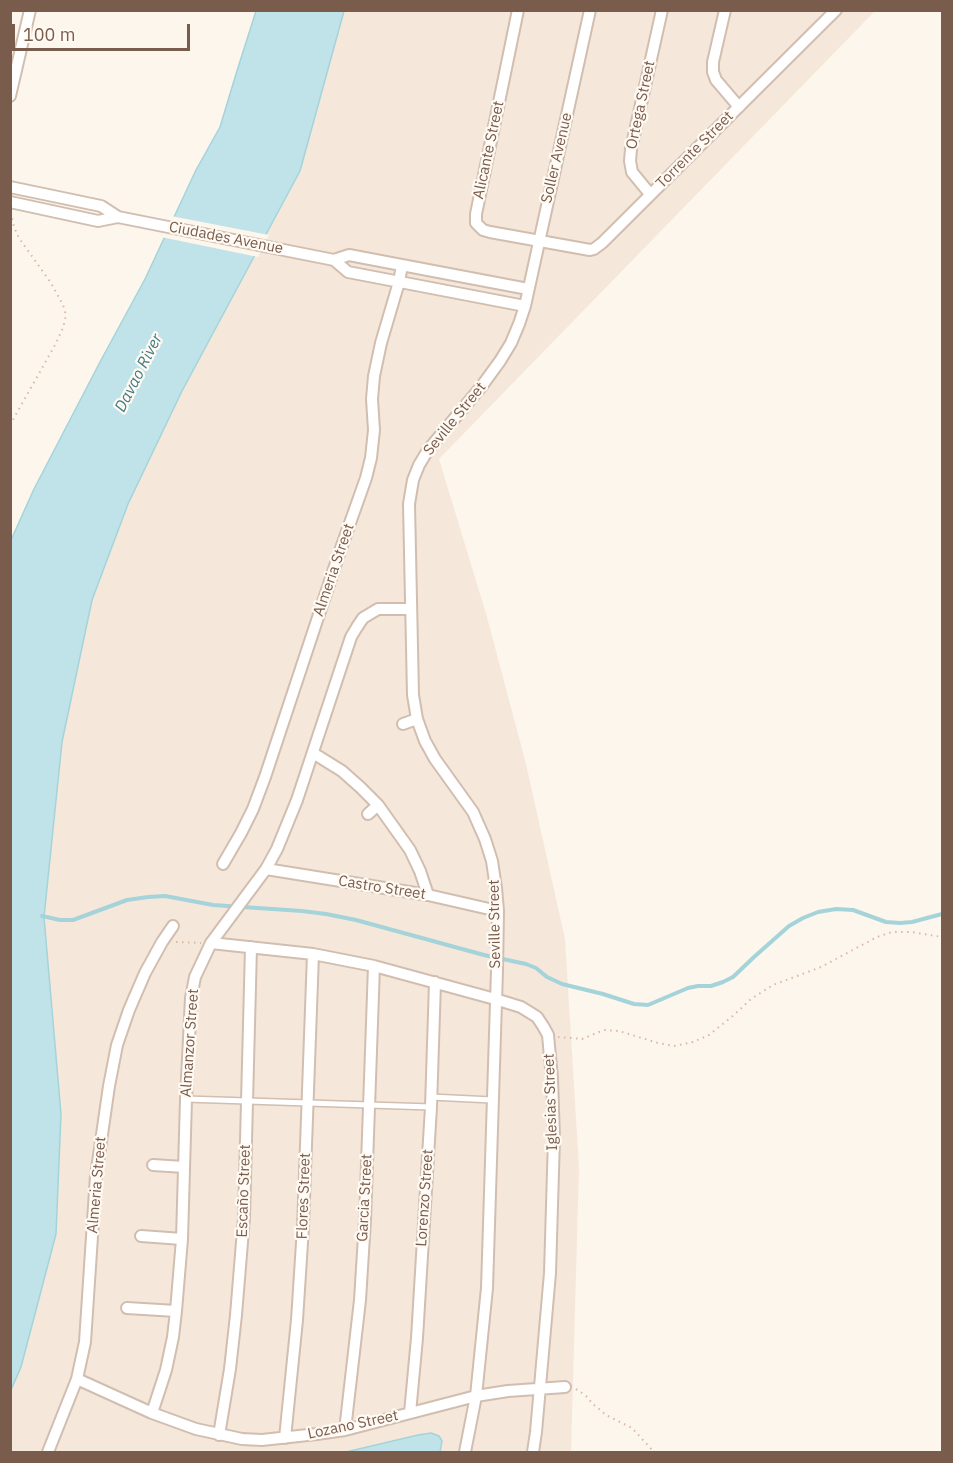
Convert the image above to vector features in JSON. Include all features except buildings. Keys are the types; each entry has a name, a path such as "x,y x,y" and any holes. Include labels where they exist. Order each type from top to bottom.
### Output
{"street":[{"path":"10,96 30,10"},
{"name":"Alicante Street","path":"518,10 475,219 483,230 539,241"},
{"name":"Soller Avenue","path":"525,306 590,10"},
{"name":"Ortega Street","path":"650,194 632,172 630,161 662,10"},
{"path":"725,10 712,72 739,107"},
{"name":"Torrente Street","path":"539,241 586,250 594,249 836,10"},
{"name":"Ciudades Avenue","path":"10,186 101,206 121,217 330,260 348,272 525,306"},
{"name":"Ciudades Avenue","path":"10,202 98,221 121,217"},
{"name":"Ciudades Avenue","path":"330,260 349,255 528,289"},
{"name":"Almeria Street","path":"223,864 241,833 266,777 366,478 374,430 372,399 374,375 402,265"},
{"name":"Seville Street","path":"465,1452 476,1396 487,1288 498,911 492,861 485,839 473,812 435,759 417,719 413,695 409,504 413,480 419,465 428,450 500,361 525,306"},
{"name":"Almanzor Street","path":"153,1413 166,1370 176,1311 182,1239 191,998 195,977 211,943 266,869 277,849 313,753 351,637 363,618 378,609 411,609"},
{"path":"402,724 417,719"},
{"path":"313,753 342,771 378,804 410,850 428,895"},
{"path":"368,814 378,804"},
{"name":"Castro Street","path":"266,869 428,895 498,911"},
{"name":"Almeria Street","path":"48,1452 77,1378 85,1342 96,1176 117,1045 145,973 173,926"},
{"name":"Iglesias Street","path":"211,943 313,954 374,966 521,1007 537,1017 548,1035 554,1138 550,1273 533,1452"},
{"name":"Escaño Street","path":"219,1435 230,1369 244,1218 251,947"},
{"name":"Flores Street","path":"285,1438 297,1320 303,1227 313,954"},
{"name":"Garcia Street","path":"345,1430 360,1300 365,1220 374,966"},
{"name":"Lorenzo Street","path":"410,1413 417,1338 431,1102 435,982"},
{"path":"153,1165 184,1167"},
{"path":"141,1236 182,1239"},
{"path":"127,1308 176,1311"},
{"name":"Lozano Street","path":"77,1378 153,1413 196,1429 219,1435 252,1439 285,1438 345,1430 476,1396 565,1387"}],"lane":[{"path":"186,1099 369,1105 493,1100"}],"path":[{"path":"10,425 55,345 66,315 51,283 19,238 11,213"},
{"path":"548,1035 582,1039 604,1030 611,1030 674,1046 693,1042 709,1035 751,999 773,985 822,967 877,937 892,932 912,932 942,937"},
{"path":"162,942 211,943"},
{"path":"565,1387 578,1390 606,1415 632,1428 654,1452"}],"shaded area":[{"path":"344,11 875,11 439,459 487,617 526,764 565,939 579,1167 571,1452 11,1452 11,1390 21,1367 56,1234 61,1114 44,917 62,742 92,600 128,504 182,391 300,171"}],"water":[{"name":"Davao River","path":"256,11 344,11 300,171 182,391 128,504 92,600 62,742 44,917 61,1114 56,1234 21,1367 11,1390 11,540 34,489 145,279 196,170 220,127"},
{"path":"431,1433 439,1436 442,1441 440,1452 346,1452 418,1435"}],"pier":[{"path":"171,216 269,235 258,257 161,237"}],"waterway":[{"path":"42,916 73,920 127,900 165,896 213,905 326,914 526,964 562,984 634,1004 648,1005 688,988 711,986 733,977 789,926 818,912 836,909 853,910 886,922 900,923 942,914"}]}
